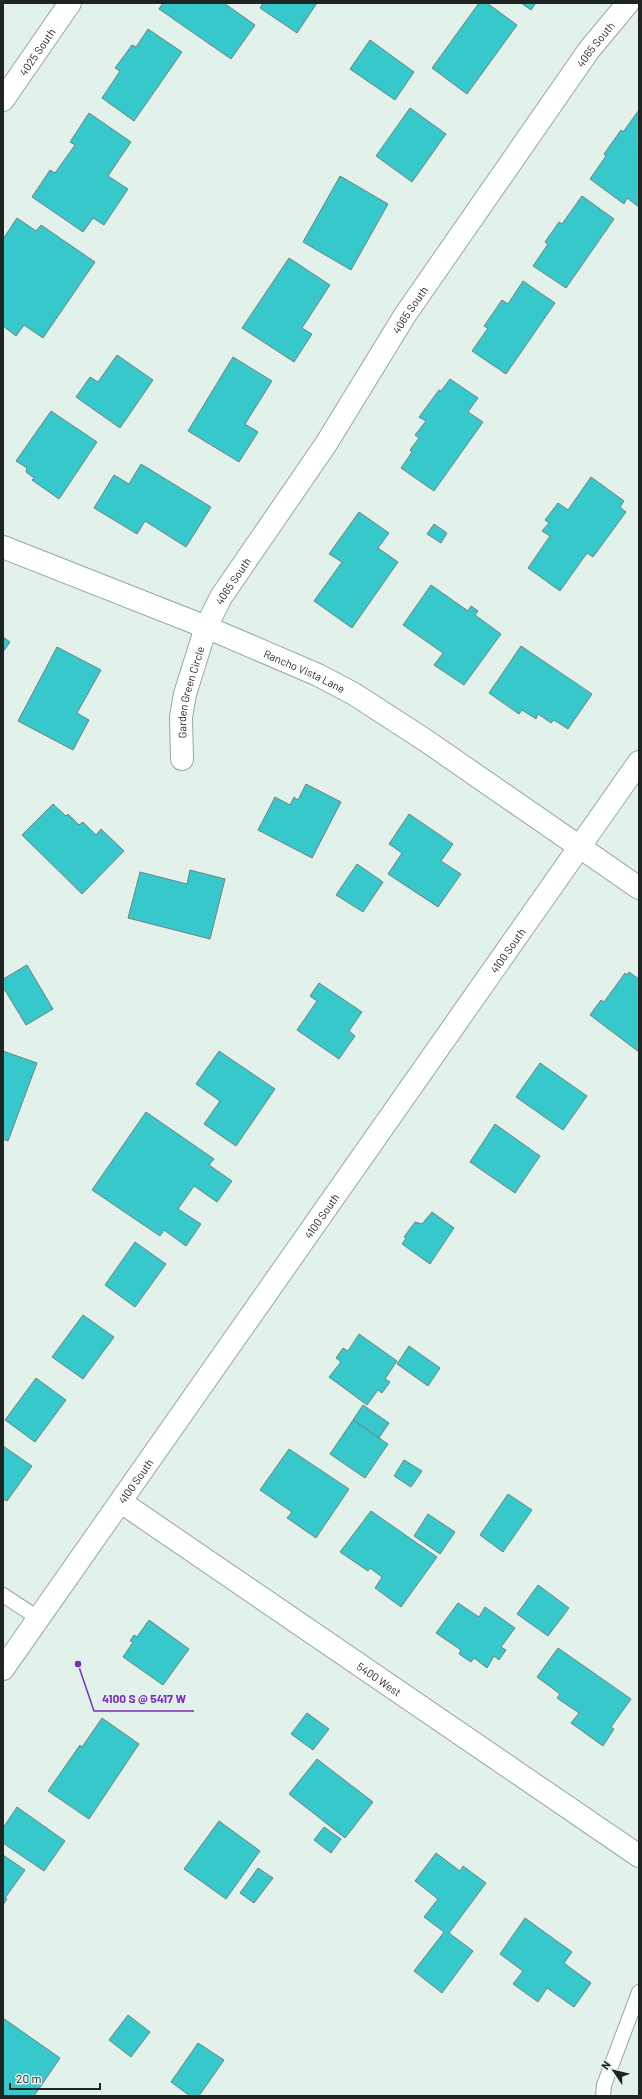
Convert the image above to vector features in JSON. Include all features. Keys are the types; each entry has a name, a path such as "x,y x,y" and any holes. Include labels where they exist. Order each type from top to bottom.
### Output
{"street":[{"name":"4025 South","path":"3,100 70,3"},
{"name":"4065 South","path":"206,627 221,597 326,444 405,315 589,50 628,3"},
{"name":"Rancho Vista Lane","path":"3,547 206,627 318,675 354,694 432,744 639,888"},
{"name":"Garden Green Circle","path":"182,759 181,717 185,694 206,627"},
{"name":"4100 South","path":"3,1669 639,762"},
{"name":"5400 West","path":"120,1502 639,1856"}],"lane":[{"path":"3,1595 38,1618"},
{"path":"603,2096 604,2085 639,1992"}],"building":[{"path":"163,3 224,3 255,25 231,59 159,9"},
{"path":"263,3 317,3 297,33 260,8"},
{"path":"479,3 487,3 517,25 467,94 432,68"},
{"path":"521,3 536,3 531,10"},
{"path":"148,29 182,52 134,121 102,98 120,71 115,68 132,45 136,47"},
{"path":"370,40 414,72 395,100 350,69"},
{"path":"410,108 446,134 412,182 376,156"},
{"path":"639,110 639,207 627,198 624,204 590,179 606,156 604,154 621,130 623,132"},
{"path":"89,113 131,142 108,176 128,189 104,225 93,218 83,232 32,197 50,170 55,173 75,145 70,142"},
{"path":"340,176 388,204 351,270 303,242"},
{"path":"582,196 614,219 566,288 533,266 548,244 545,242 559,222 562,224"},
{"path":"17,218 36,231 41,225 95,262 43,338 24,325 16,336 3,326 3,239"},
{"path":"289,258 330,285 302,328 312,334 294,362 242,328"},
{"path":"523,281 555,303 506,374 472,351 488,328 484,326 502,300 508,304"},
{"path":"117,355 153,380 120,428 76,397 90,377 98,382"},
{"path":"233,357 272,381 245,424 258,432 239,462 188,431"},
{"path":"450,379 478,398 468,412 483,422 434,491 401,468 412,452 410,450 419,438 415,435 426,421 419,417 439,390 441,391"},
{"path":"51,411 97,442 59,499 32,480 34,478 26,472 27,468 16,461"},
{"path":"141,464 211,507 186,547 145,521 137,534 94,508 114,475 129,484"},
{"path":"591,477 624,501 620,507 626,512 593,557 587,553 560,591 528,568 550,536 542,531 549,523 545,520 558,503 568,510"},
{"path":"359,512 389,533 378,548 398,562 352,628 314,601 342,562 329,554"},
{"path":"434,524 447,533 441,543 427,534"},
{"path":"431,585 468,611 471,606 478,611 475,615 501,634 464,685 434,665 443,653 403,625"},
{"path":"3,637 10,642 3,652"},
{"path":"521,646 592,694 568,729 554,720 551,723 538,714 536,719 522,710 519,714 489,693"},
{"path":"57,647 101,670 77,713 89,720 73,750 18,721"},
{"path":"306,784 341,802 312,858 258,830 275,797 290,805 294,797 298,800"},
{"path":"53,804 66,816 68,814 79,825 83,822 96,835 101,829 124,851 82,894 22,835"},
{"path":"409,814 453,844 441,861 461,874 438,907 388,874 402,853 389,844"},
{"path":"357,864 383,882 363,912 336,895"},
{"path":"190,870 225,879 210,939 128,918 140,872 187,884"},
{"path":"27,965 53,1009 26,1025 3,987 3,979"},
{"path":"629,972 639,979 639,1052 590,1015 601,1000 604,1002 625,973 627,975"},
{"path":"319,983 362,1012 349,1031 355,1036 339,1059 297,1030 317,1001 310,996"},
{"path":"3,1051 37,1063 8,1141 3,1139"},
{"path":"219,1051 275,1089 236,1146 204,1124 220,1101 196,1084"},
{"path":"540,1063 587,1096 563,1130 516,1097"},
{"path":"146,1112 214,1159 209,1165 232,1181 217,1202 194,1186 178,1209 201,1224 186,1246 164,1230 160,1236 92,1190"},
{"path":"495,1124 540,1156 515,1193 470,1162"},
{"path":"432,1212 454,1228 430,1264 402,1244 406,1238 404,1237 415,1222 422,1224"},
{"path":"135,1242 166,1264 135,1307 105,1285"},
{"path":"83,1315 114,1337 83,1379 52,1357"},
{"path":"359,1334 397,1361 385,1379 390,1382 382,1393 378,1390 367,1405 329,1377 341,1362 336,1358 343,1348 348,1351"},
{"path":"409,1346 440,1368 428,1386 397,1364"},
{"path":"36,1378 66,1400 35,1442 5,1420"},
{"path":"363,1405 389,1423 379,1438 353,1420"},
{"path":"353,1420 388,1444 365,1478 330,1454"},
{"path":"3,1446 32,1466 7,1501 3,1499"},
{"path":"289,1449 349,1489 316,1538 287,1518 292,1512 260,1490"},
{"path":"404,1460 422,1471 411,1487 394,1476"},
{"path":"508,1494 532,1510 503,1552 480,1535"},
{"path":"371,1511 437,1557 401,1607 375,1588 382,1577 370,1568 368,1571 340,1552"},
{"path":"428,1514 455,1532 440,1554 414,1536"},
{"path":"538,1585 569,1608 548,1636 517,1614"},
{"path":"458,1603 479,1617 485,1607 515,1628 501,1647 506,1650 499,1660 494,1656 487,1668 474,1658 471,1662 459,1654 461,1650 436,1633"},
{"path":"149,1620 189,1649 163,1685 123,1657 133,1642 130,1641 134,1635 137,1637"},
{"path":"558,1648 631,1699 611,1727 614,1729 603,1746 571,1723 579,1713 557,1698 560,1694 537,1677"},
{"path":"307,1713 329,1729 313,1750 291,1734"},
{"path":"102,1718 139,1744 89,1819 48,1791 80,1745 82,1747"},
{"path":"317,1759 373,1802 345,1838 289,1794"},
{"path":"17,1807 65,1841 44,1871 3,1843 3,1828"},
{"path":"219,1821 260,1851 226,1899 184,1869"},
{"path":"324,1827 341,1839 331,1853 314,1840"},
{"path":"436,1853 460,1871 463,1866 486,1883 449,1933 473,1951 442,1993 414,1971 444,1932 424,1917 438,1899 415,1881"},
{"path":"3,1855 25,1870 5,1898 7,1899 3,1905"},
{"path":"258,1868 273,1878 254,1903 240,1893"},
{"path":"525,1918 572,1952 564,1963 591,1983 574,2007 547,1988 538,2002 513,1984 523,1971 500,1954"},
{"path":"128,2015 150,2032 131,2057 109,2040"},
{"path":"3,2018 60,2058 34,2096 3,2096"},
{"path":"198,2043 224,2060 199,2096 190,2096 171,2082"}],"place":[{"name":"4100 S @ 5417 W","path":"78,1664"}]}
